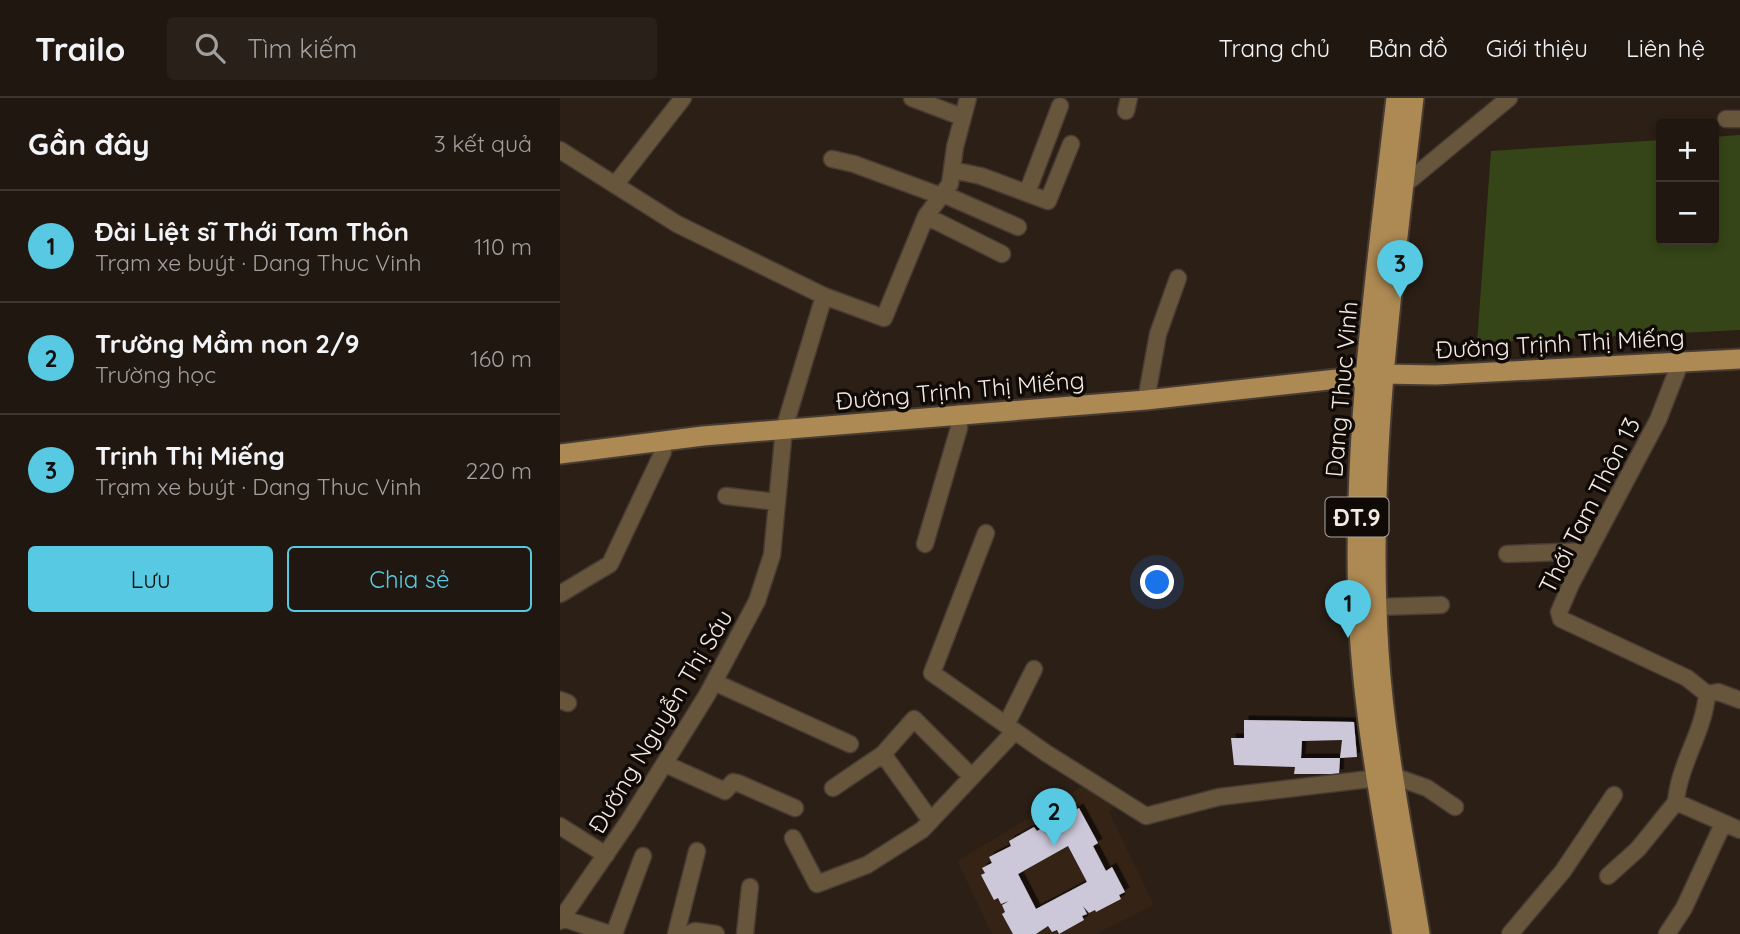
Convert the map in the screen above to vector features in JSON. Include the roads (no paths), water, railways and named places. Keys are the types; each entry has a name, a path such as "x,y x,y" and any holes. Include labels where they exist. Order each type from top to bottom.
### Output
{"main road":[{"name":"Dang Thuc Vinh","path":"1396,98 1373,375 1377,607 1387,778 1402,934"},
{"name":"Dang Thuc Vinh","path":"1414,98 1404,184 1357,493 1358,608 1365,700 1387,778 1420,934"},
{"name":"Đường Trịnh Thị Miếng","path":"560,454 662,440 959,413 1146,400 1373,375 1436,375 1740,359"}],"street":[{"path":"615,185 683,98"},
{"path":"912,98 962,117"},
{"path":"560,150 677,224 824,296 884,318 926,216 950,184 968,98"},
{"path":"1404,184 1509,98"},
{"path":"1027,193 1060,107"},
{"path":"952,170 981,176 1048,201 1071,144"},
{"path":"832,159 942,195 1017,227"},
{"path":"926,216 1002,254"},
{"path":"1146,400 1158,334 1178,278"},
{"name":"Đường Nguyễn Thị Sáu","path":"561,920 665,764 714,682 757,601 772,555 784,429 824,296"},
{"name":"Thới Tam Thôn 13","path":"1681,361 1658,420 1588,551 1559,612 1561,619 1687,678 1707,694"},
{"path":"925,544 959,428 959,413"},
{"path":"560,594 610,564 663,452 662,440"},
{"path":"726,496 777,502"},
{"path":"986,533 932,673 1010,728 1146,816 1219,797 1387,778 1427,788 1455,807"},
{"path":"1507,554 1588,551"},
{"path":"1377,607 1441,605"},
{"path":"793,838 817,884 867,865 922,830 972,777 1010,728 1034,669"},
{"path":"714,682 850,744"},
{"path":"1608,876 1638,849 1676,802 1682,773 1706,711 1707,694 1718,692 1740,700"},
{"path":"833,788 883,754 914,719 972,777"},
{"path":"883,754 931,821"},
{"path":"665,764 725,791 733,782 738,783 795,808"},
{"path":"1510,934 1563,871 1614,795"},
{"path":"1676,802 1740,830"},
{"path":"1667,934 1684,908 1723,824"},
{"path":"560,826 606,855"},
{"path":"676,934 697,851"},
{"path":"561,920 612,934 643,856"},
{"path":"745,934 750,887"},
{"path":"689,934 695,931 716,934"}],"place":[{"name":"Trịnh Thị Miếng","path":"1400,298"},
{"name":"Đài Liệt sĩ Thới Tam Thôn","path":"1348,638"},
{"name":"Trường Mầm non 2/9","path":"1054,846"}]}
